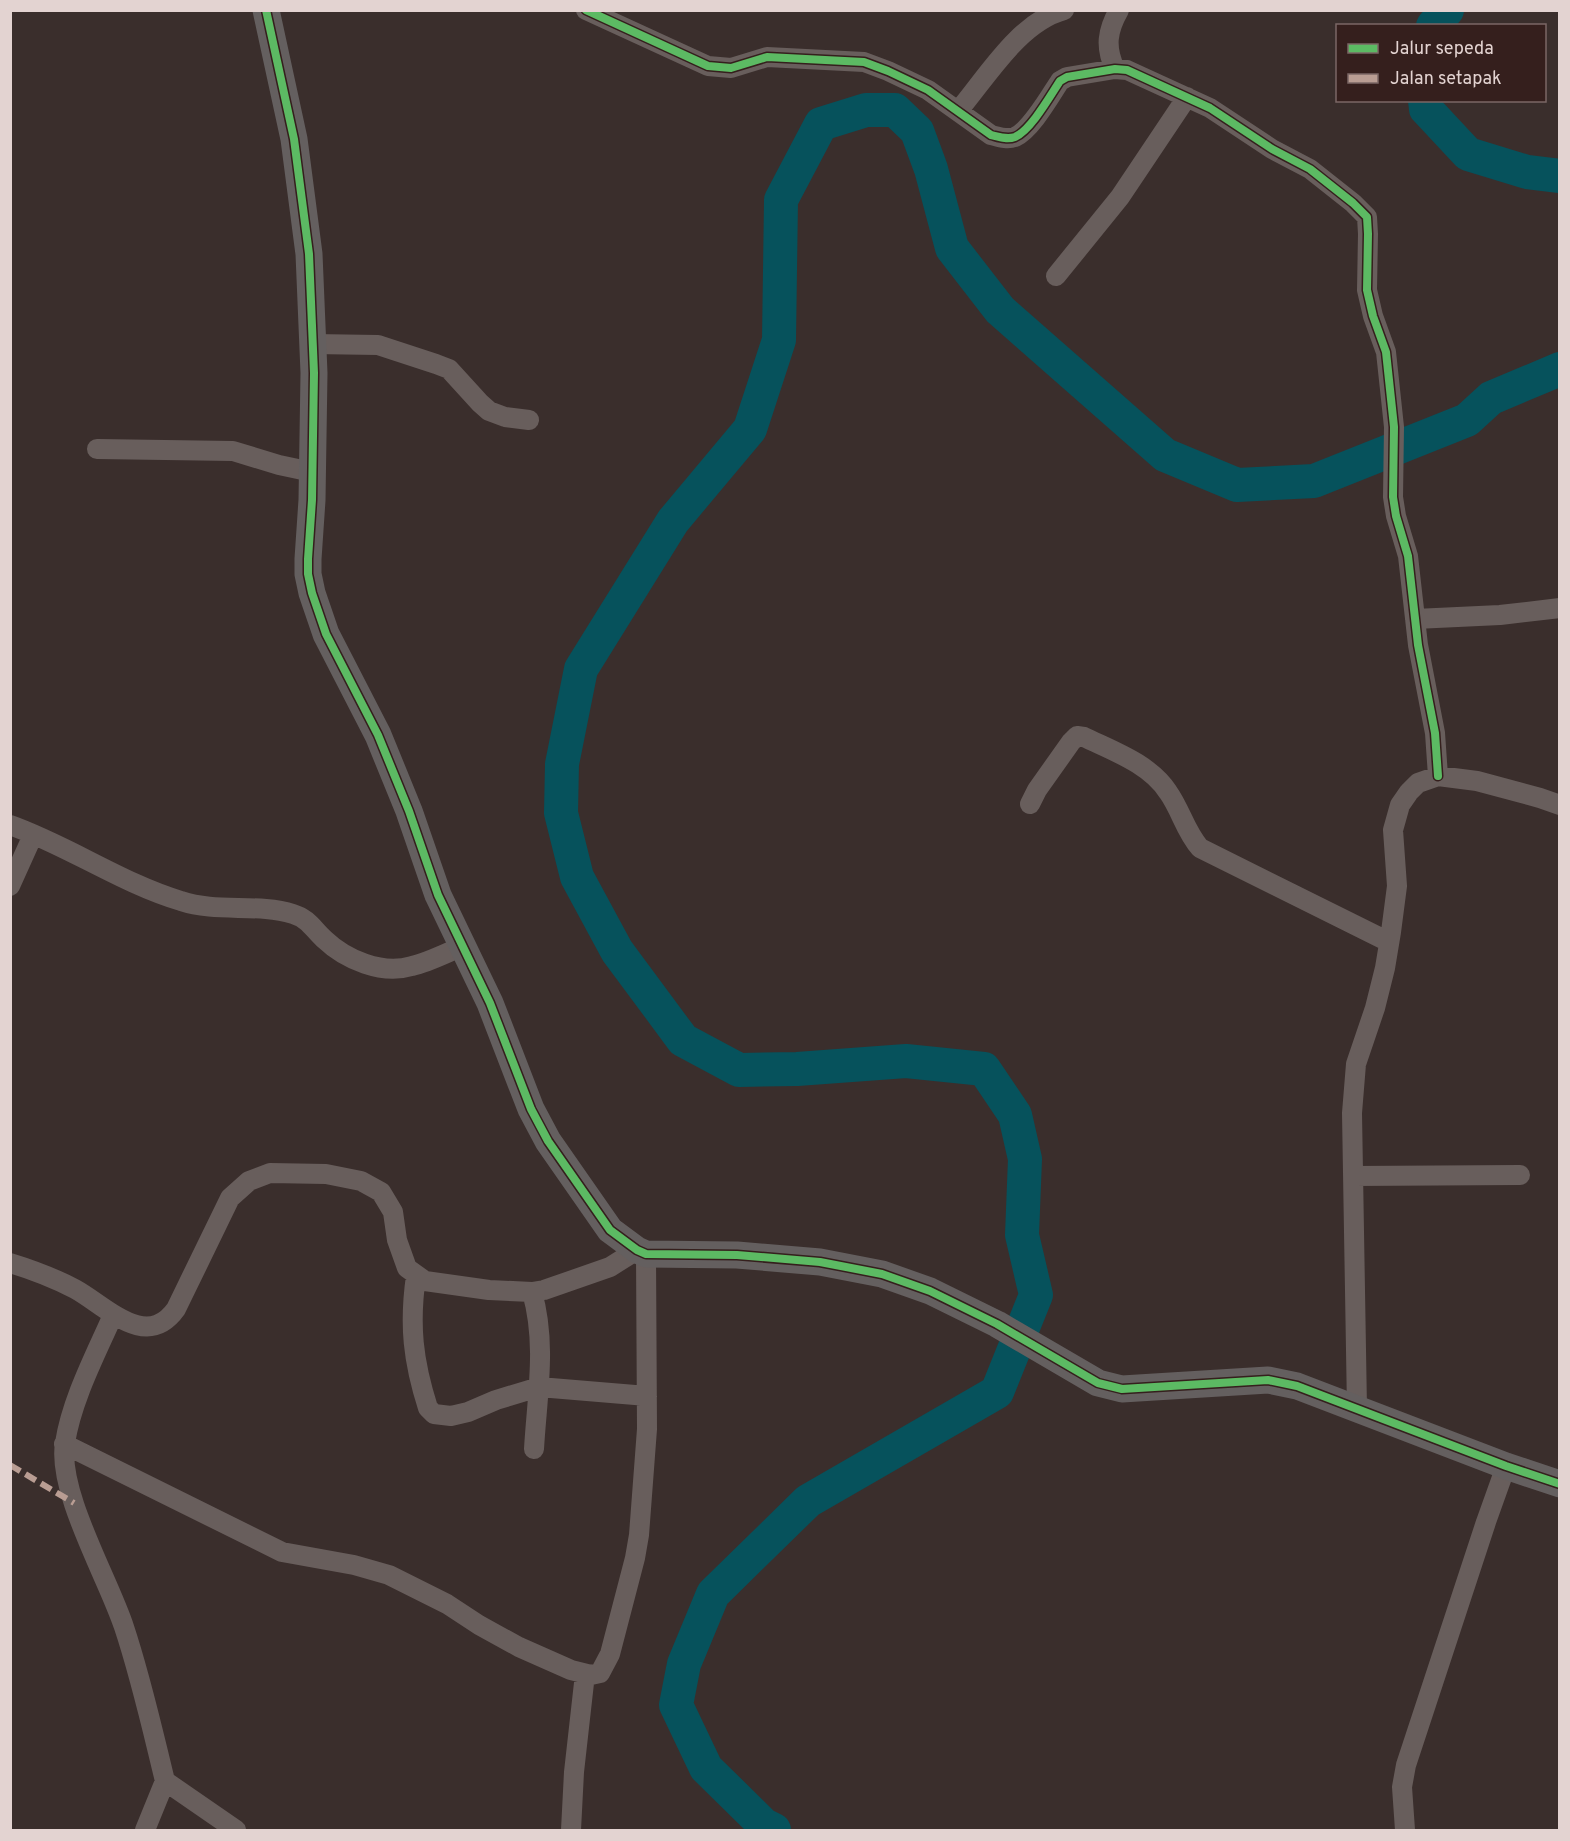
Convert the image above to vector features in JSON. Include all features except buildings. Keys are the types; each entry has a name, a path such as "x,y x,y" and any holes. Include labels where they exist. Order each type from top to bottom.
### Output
{"street":[{"path":"267,10 294,139 309,254 313,344 308,574 319,617 378,735 409,811 431,878 490,1003 531,1109 548,1141 610,1230 642,1252"},
{"path":"586,10 708,66 731,68 767,57 864,62 888,70 928,90 991,135 1003,139 1013,138 1029,126 1060,81 1077,74 1115,69 1135,73 1210,108 1272,149 1310,169 1353,202 1366,217 1367,290 1373,316 1386,352 1394,427 1393,497 1408,556 1418,645 1435,733 1438,776"},
{"path":"958,111 1028,29 1053,13 1064,10"},
{"path":"1112,12 1108,53 1115,69"},
{"path":"1056,276 1120,197 1187,97"},
{"path":"313,344 378,345 436,364 449,369 489,411 505,417 529,420"},
{"path":"97,449 233,451 312,472"},
{"path":"1415,620 1500,615 1560,608"},
{"path":"1030,804 1037,790 1071,742 1077,736 1084,737 1143,767 1168,790 1190,836 1200,848 1389,942"},
{"path":"1357,1408 1352,1113 1356,1064 1375,1008 1389,942 1397,886 1393,830 1400,805 1408,792 1418,783 1438,776 1477,781 1560,805"},
{"path":"10,825 140,886 183,902 208,907 269,910 297,915 306,919 324,939 363,964 397,968 411,967 463,946"},
{"path":"10,886 33,835"},
{"path":"10,1263 40,1272 77,1290 113,1315 136,1325 151,1327 170,1318 230,1198 249,1181 270,1173 326,1174 361,1181 381,1192 388,1200 393,1212 397,1240 407,1268 425,1281 489,1290 532,1292 610,1267 642,1252 737,1255 820,1262 882,1275 930,1291 997,1324 1085,1377 1108,1386 1122,1389 1268,1380 1297,1386 1506,1466 1560,1484"},
{"path":"1353,1176 1520,1175"},
{"path":"64,1444 282,1552 354,1565 389,1575 447,1604 519,1647 571,1670 591,1675 600,1673 610,1653 639,1535 645,1464 646,1396 642,1252"},
{"path":"416,1276 411,1321 414,1354 428,1408 434,1414 451,1416 468,1412 496,1400 539,1387 646,1396"},
{"path":"532,1292 537,1310 540,1342 534,1449"},
{"path":"113,1315 72,1414 64,1444 68,1487 123,1625 147,1700 165,1781 145,1830"},
{"path":"1405,1830 1402,1787 1406,1765 1506,1466"},
{"path":"571,1830 574,1772 585,1674"},
{"path":"165,1781 236,1830"}],"waterway":[{"path":"1435,24 1447,10"},
{"path":"1425,102 1426,109 1468,154 1527,172 1560,176"},
{"path":"774,1830 764,1825 706,1768 676,1705 684,1664 713,1594 808,1501 997,1392 1036,1295 1022,1235 1025,1159 1015,1115 984,1069 906,1061 797,1069 739,1070 683,1040 617,951 577,877 561,813 562,764 581,669 673,521 750,429 779,340 781,200 821,124 866,110 895,110 917,131 931,169 952,248 1000,310 1165,455 1237,485 1314,481 1467,420 1491,398 1560,369"}],"marked path":[{"path":"10,1465 74,1503"}],"cycle path":[{"path":"266,10 294,139 309,254 314,373 312,500 308,559 312,593 326,634 378,735 409,811 438,895 490,1003 531,1109 548,1141 610,1230 646,1254 737,1255 820,1262 882,1274 930,1291 997,1324 1098,1383 1122,1389 1268,1380 1297,1386 1506,1466 1560,1484"},
{"path":"586,10 708,66 731,68 767,57 864,62 928,90 991,135 1006,138 1015,137 1021,133 1040,112 1060,81 1067,77 1115,69 1127,70 1210,108 1272,149 1310,169 1353,203 1367,217 1367,290 1373,316 1386,352 1394,427 1393,497 1408,556 1418,645 1435,733 1438,776"}]}
